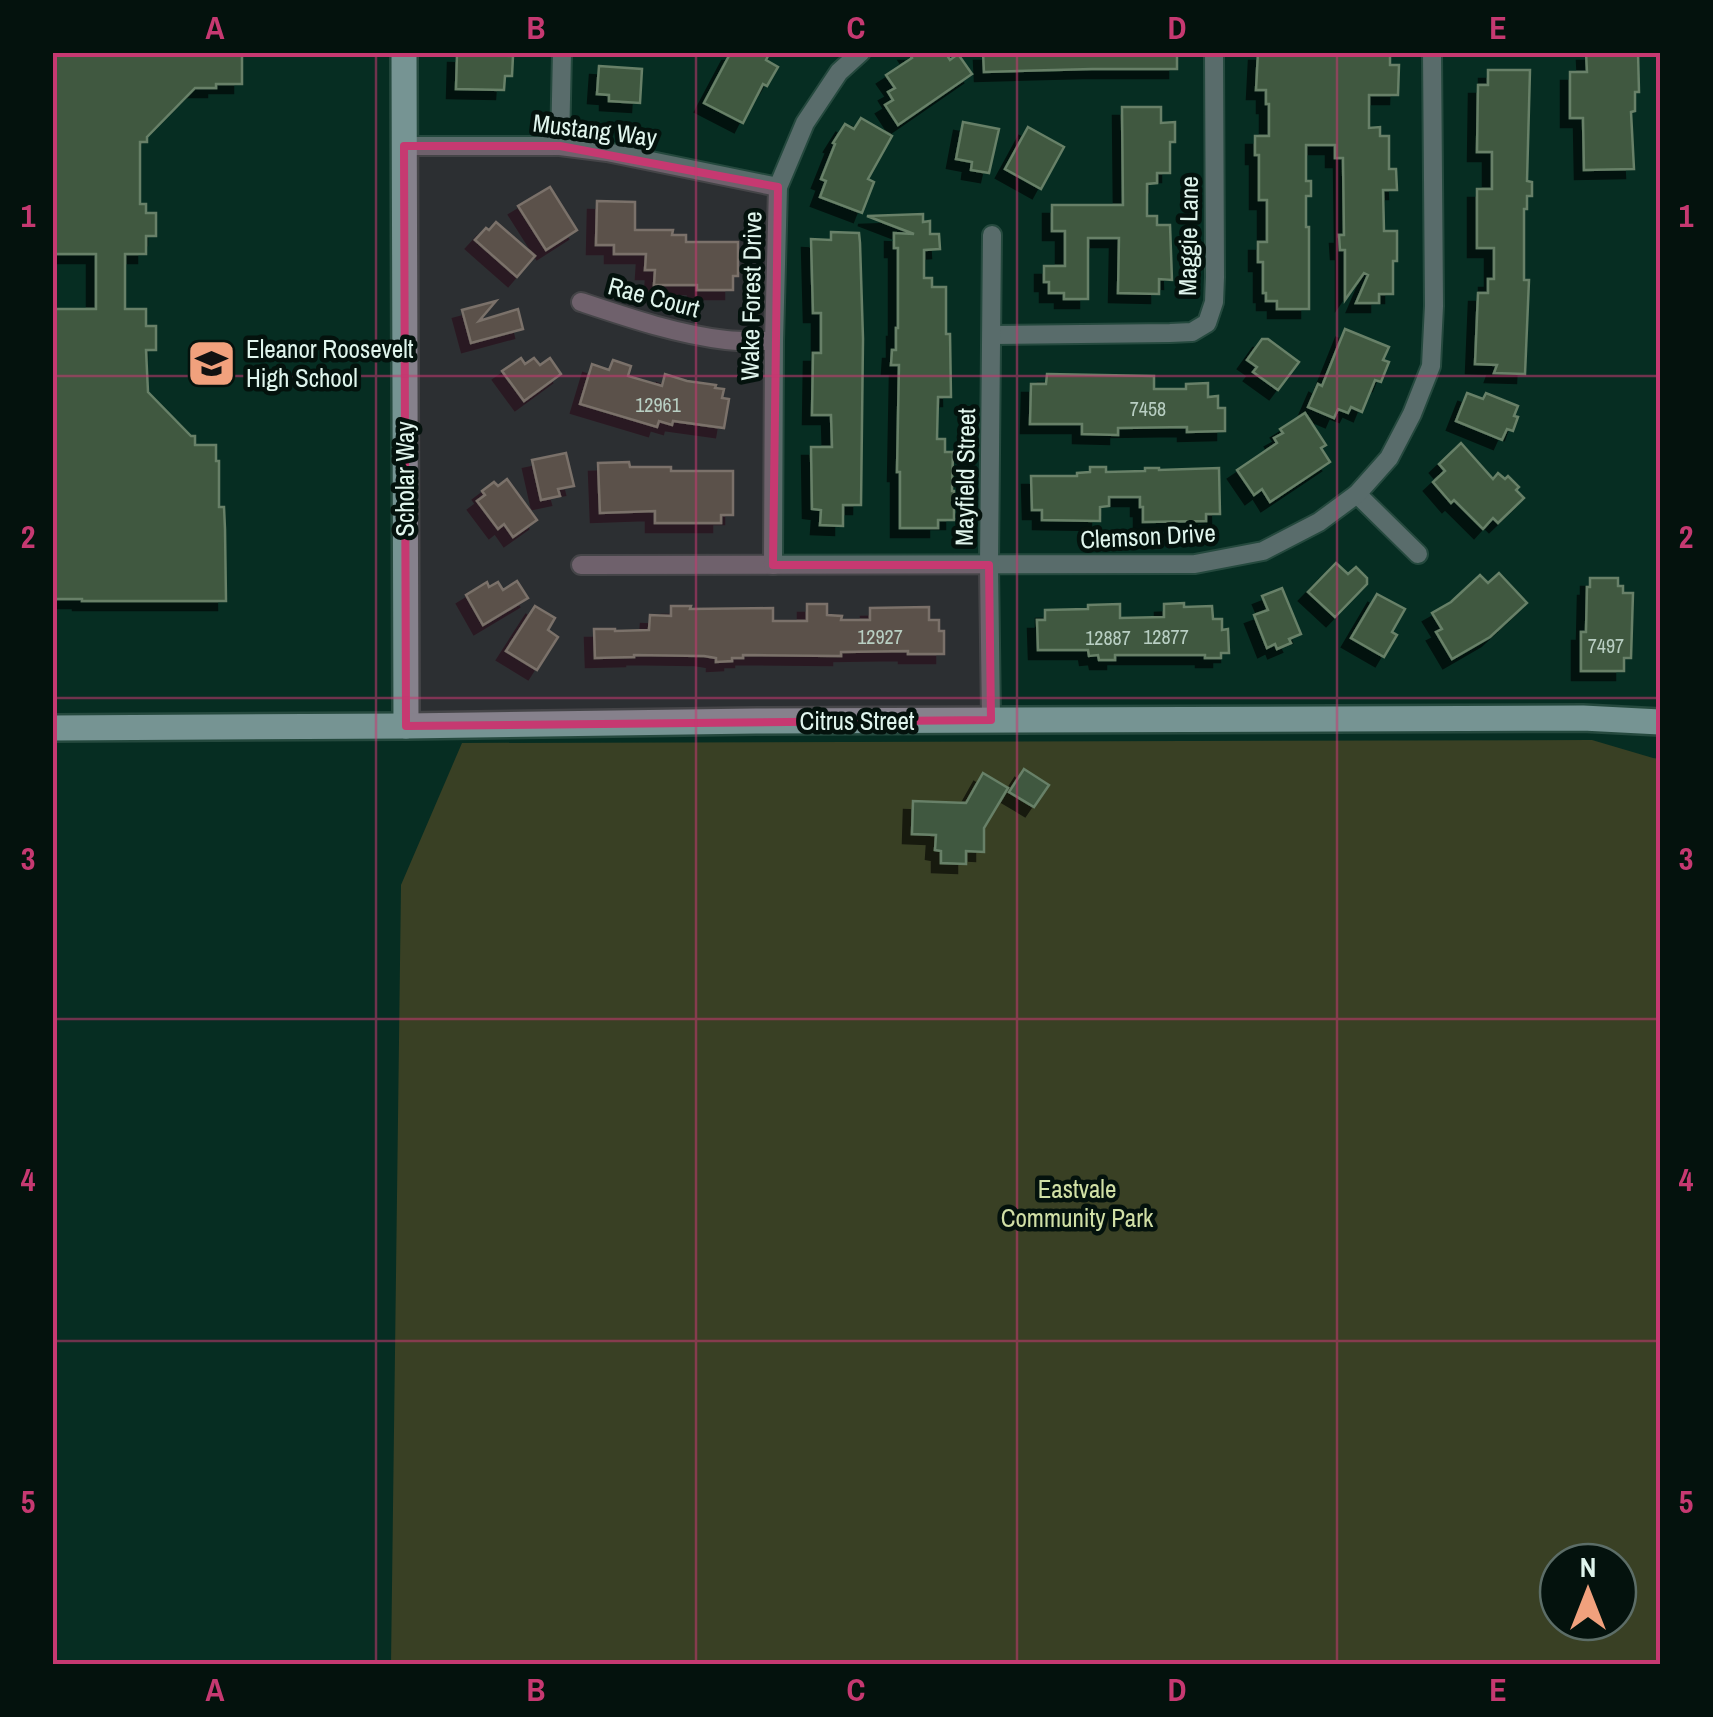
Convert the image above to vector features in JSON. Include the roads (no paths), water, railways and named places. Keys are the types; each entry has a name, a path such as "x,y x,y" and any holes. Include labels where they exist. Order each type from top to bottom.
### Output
{"street":[{"name":"Scholar Way","path":"404,52 406,726"},
{"path":"560,146 562,52"},
{"name":"Wake Forest Drive","path":"773,565 778,187 805,123 839,72 861,52"},
{"name":"Maggie Lane","path":"992,335 1170,334 1192,332 1207,323 1214,302 1214,52"},
{"name":"Clemson Drive","path":"581,565 1195,564 1264,550 1319,522 1358,494 1389,458 1431,366 1432,52"},
{"name":"Mustang Way","path":"404,146 560,146 778,187"},
{"name":"Mayfield Street","path":"991,720 992,234"},
{"name":"Rae Court","path":"581,302 683,332 730,341 774,341"},
{"path":"1358,494 1418,554"},
{"name":"Citrus Street","path":"52,728 991,720 1583,718 1660,722"}],"place":[{"name":"Eleanor Roosevelt High School","path":"211,363"}],"park label":[{"name":"Eastvale Community Park","path":"1077,1204"}]}
